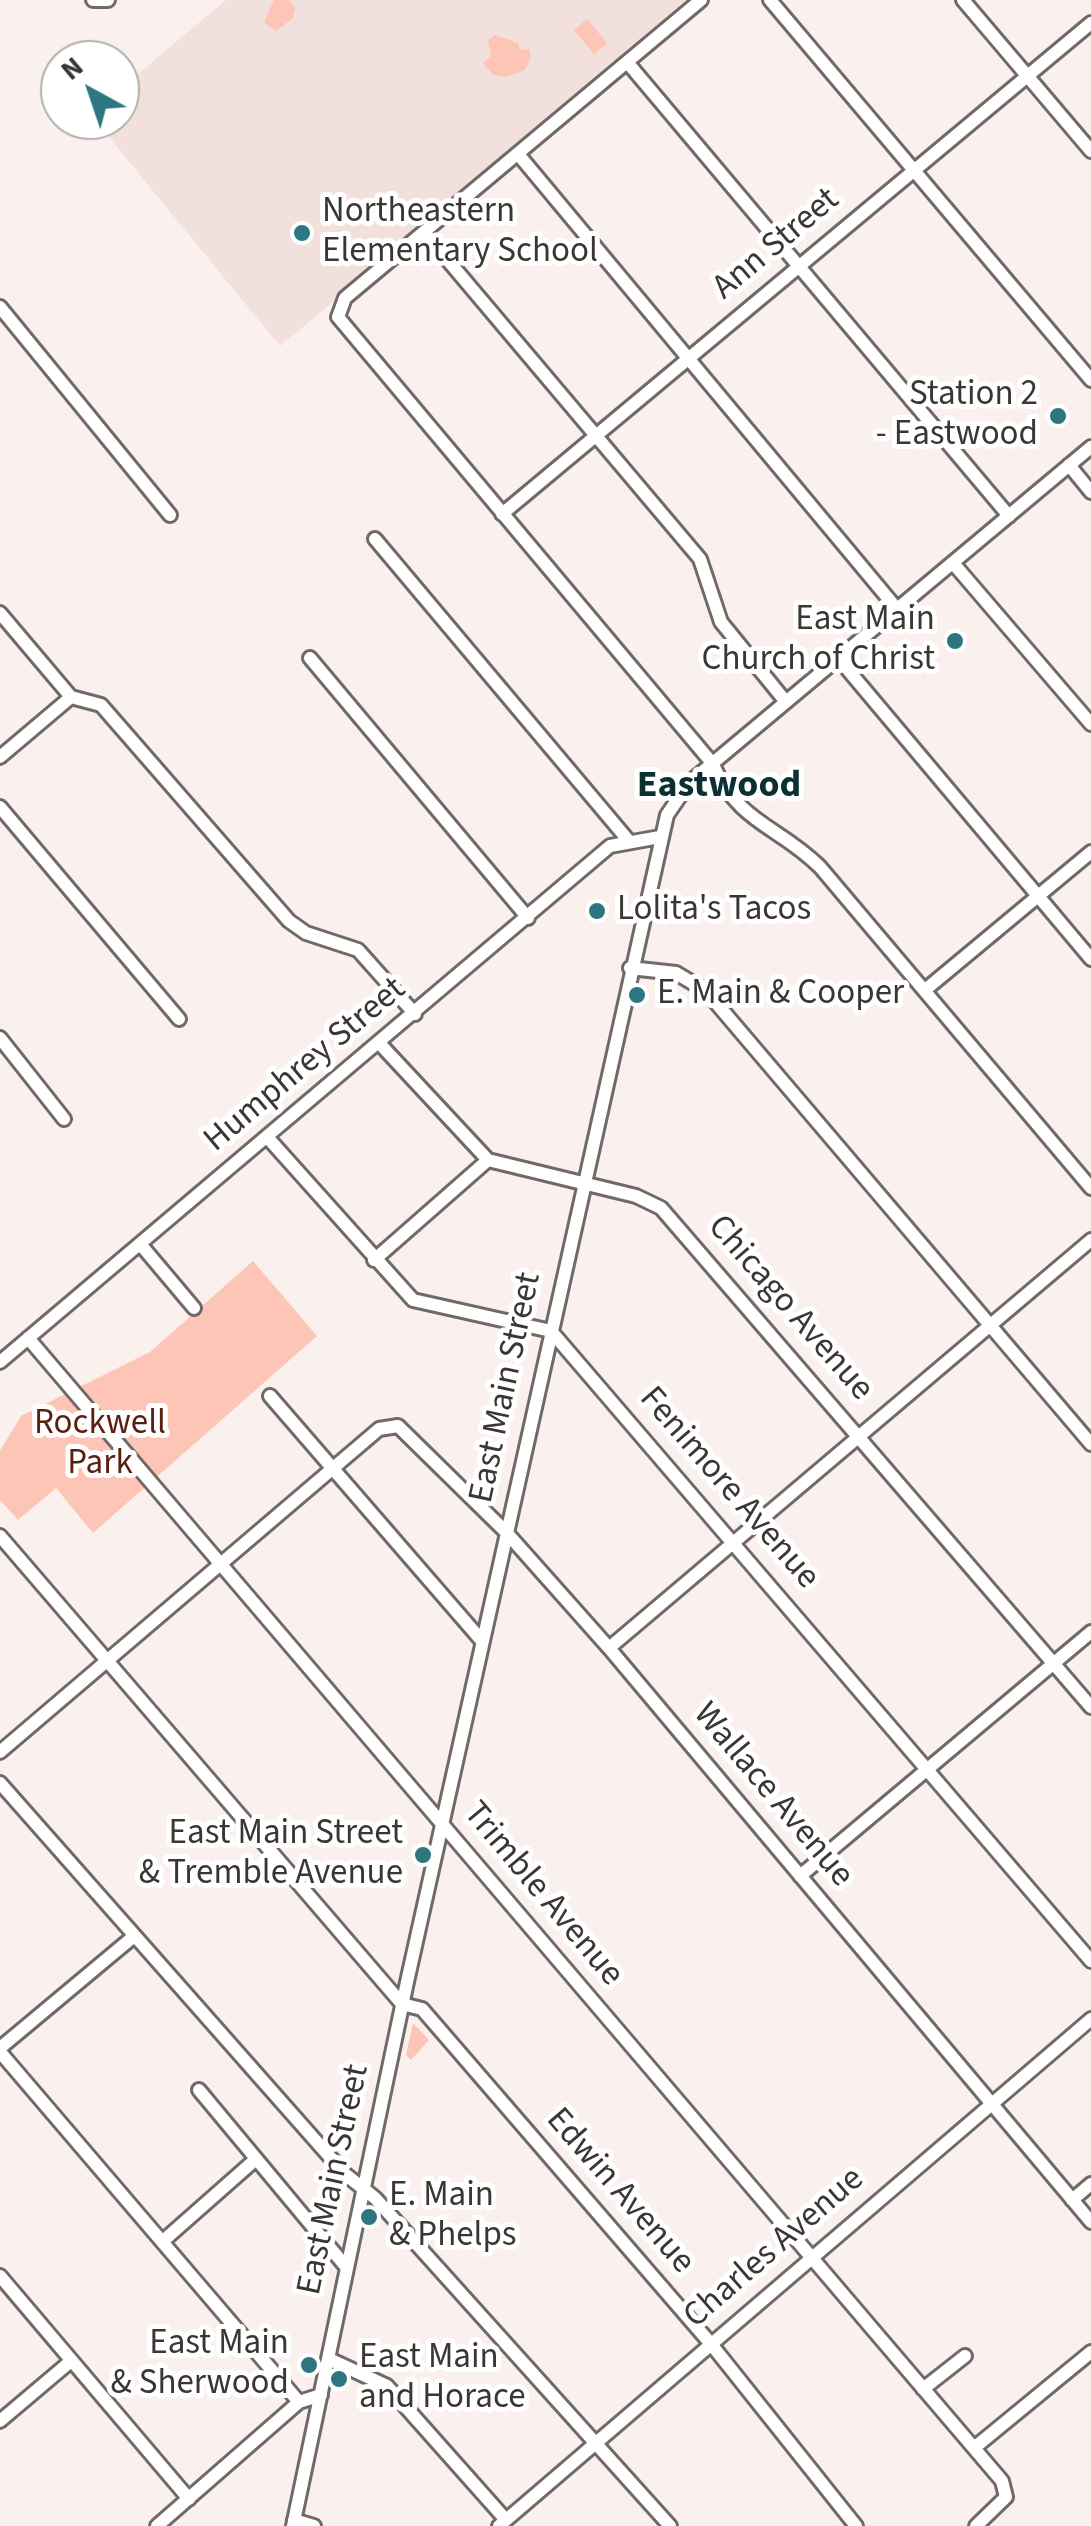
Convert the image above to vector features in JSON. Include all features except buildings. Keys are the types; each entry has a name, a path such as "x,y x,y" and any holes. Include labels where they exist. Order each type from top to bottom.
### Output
{"street":[{"path":"93,0 108,0"},
{"path":"701,0 344,298 338,317 712,764 738,807 809,856 1091,1188"},
{"path":"770,0 1091,380"},
{"path":"963,0 1091,151"},
{"name":"Ann Street","path":"502,514 1091,24"},
{"path":"628,62 1009,516"},
{"path":"518,154 897,609"},
{"path":"424,232 700,559 721,622 786,702"},
{"path":"0,307 170,515"},
{"name":"East Main Street","path":"293,2523 402,2004 660,836 677,797 712,764 1091,446"},
{"path":"1069,466 1091,492"},
{"path":"375,539 628,840"},
{"path":"953,562 1091,724"},
{"path":"0,613 71,697 101,705 289,922 358,950 415,1014"},
{"path":"310,658 528,918"},
{"path":"838,658 1091,959"},
{"path":"0,757 71,697"},
{"path":"0,807 179,1020"},
{"name":"Humphrey Street","path":"0,1362 610,846 660,836"},
{"path":"924,990 1091,852"},
{"path":"630,968 676,973 706,992 1091,1444"},
{"path":"0,1038 64,1118"},
{"path":"374,1260 488,1160 380,1044"},
{"path":"268,1138 396,1286 422,1304 550,1331"},
{"name":"Chicago Avenue","path":"488,1160 649,1200 661,1208 1091,1708"},
{"path":"609,1648 1091,1240"},
{"path":"141,1245 194,1308"},
{"name":"Fenimore Avenue","path":"550,1331 736,1542 1091,1960"},
{"name":"Trimble Avenue","path":"28,1338 974,2448 1007,2493 976,2526"},
{"path":"270,1396 482,1641"},
{"name":"Wallace Avenue","path":"333,1468 379,1429 392,1425 402,1428 506,1532 609,1648 1091,2222"},
{"path":"0,1752 333,1468"},
{"name":"Edwin Avenue","path":"0,1536 402,2004 422,2009 711,2344 856,2526"},
{"path":"800,1876 1091,1632"},
{"path":"0,1783 345,2174 365,2190 597,2441 670,2526"},
{"path":"133,1937 0,2050 299,2402"},
{"name":"Charles Avenue","path":"503,2523 1091,2019"},
{"path":"199,2090 346,2268"},
{"path":"162,2241 256,2159"},
{"path":"1072,2200 1091,2184"},
{"path":"0,2276 190,2499"},
{"path":"974,2448 1091,2352"},
{"path":"924,2389 965,2356"},
{"path":"329,2359 386,2386 503,2523"},
{"path":"0,2421 71,2361"},
{"path":"157,2526 299,2402 321,2396"},
{"path":"293,2523 314,2526"}],"shaded area":[{"name":"Northeastern Elementary School","path":"226,0 695,0 280,346 111,140 140,140 140,72"}],"green space":[{"path":"274,0 289,0 295,8 293,18 276,31 264,22"},
{"path":"587,19 607,43 594,54 574,30"},
{"path":"495,35 518,43 520,50 529,49 531,57 525,70 507,77 494,75 483,63 491,56 488,40"},
{"name":"Rockwell Park","path":"253,1261 317,1336 93,1533 56,1488 18,1520 0,1500 0,1451 21,1416 150,1352"},
{"path":"413,2023 429,2040 411,2060 406,2055"}],"place":[{"name":"Northeastern Elementary School","path":"302,233"},
{"name":"Station 2 - Eastwood","path":"1058,416"},
{"name":"East Main Church of Christ","path":"955,641"},
{"name":"Lolita's Tacos","path":"597,911"},
{"name":"E. Main & Cooper","path":"637,995"},
{"name":"East Main Street & Tremble Avenue","path":"423,1855"},
{"name":"E. Main & Phelps","path":"369,2217"},
{"name":"East Main & Sherwood","path":"309,2365"},
{"name":"East Main and Horace","path":"339,2379"}],"district":[{"name":"Eastwood","path":"719,788"}]}
